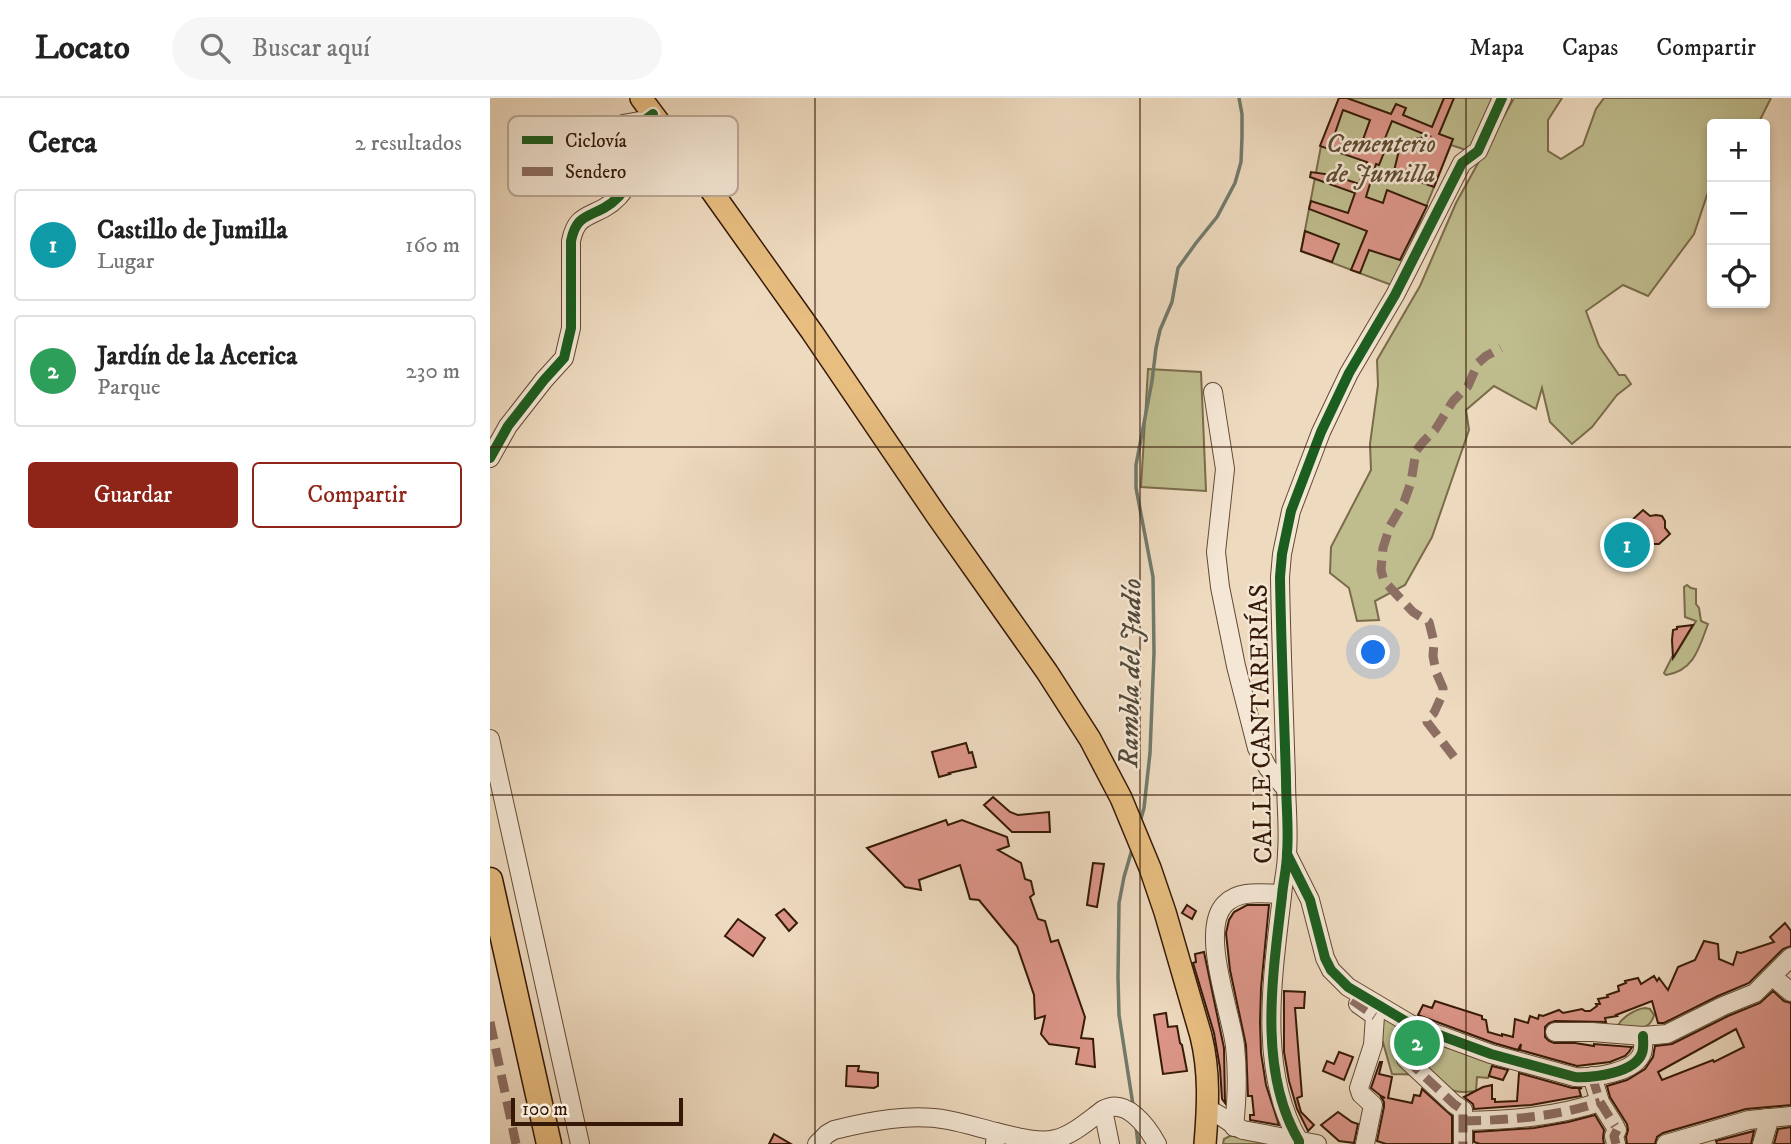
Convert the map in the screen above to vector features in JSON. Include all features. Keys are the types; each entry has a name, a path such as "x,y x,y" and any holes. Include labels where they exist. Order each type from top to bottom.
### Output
{"highway":[{"path":"490,880 549,1144"}],"main road":[{"path":"715,196 1047,672 1113,781 1146,857 1165,912 1204,1049 1208,1110 1205,1144"}],"street":[{"name":"CALLE CANTARERÍAS","path":"1305,1143 1283,1107 1272,1042 1272,1002 1287,854 1280,611 1282,554 1291,511 1321,432 1338,396 1395,295 1462,163 1478,151 1502,98"},
{"path":"490,457 508,426 564,358 571,328 570,241 573,229 581,219 602,209 619,196"},
{"path":"1213,392 1225,469 1216,552 1220,587 1236,666 1257,748 1268,768 1286,789"},
{"path":"490,739 580,1144"},
{"path":"1287,854 1310,900 1325,958 1338,978 1356,992 1412,1025 1482,1051 1567,1076 1580,1077 1624,1070 1642,1054 1643,1036"},
{"path":"1234,1127 1237,1101 1236,1056 1218,969 1217,915 1224,905 1238,895 1282,894"},
{"path":"1556,1032 1663,1035 1725,1004 1755,993 1791,957"},
{"path":"1773,976 1791,992"},
{"path":"1356,992 1351,999 1375,1017 1372,1049 1359,1088 1361,1094 1373,1105 1365,1144"},
{"path":"1406,1059 1463,1110 1463,1144"},
{"path":"1592,1076 1600,1102 1616,1134"},
{"path":"1463,1121 1532,1118 1600,1102"},
{"path":"1110,1144 1111,1108"},
{"path":"817,1144 834,1130 907,1118 946,1120 996,1138 1054,1140 1111,1108 1129,1112 1142,1123 1157,1144"},
{"path":"1208,1110 1234,1127 1305,1143"},
{"path":"1666,1144 1749,1120 1791,1115"},
{"path":"1762,1144 1768,1124 1767,1118"}],"green space":[{"name":"Cementerio de Jumilla","path":"1339,98 1494,98 1469,151 1451,145 1394,286 1301,251 1321,146"},
{"path":"1514,98 1562,98 1548,120 1548,151 1561,159 1583,145 1596,109 1604,98 1771,98 1760,119 1707,119 1707,195 1694,234 1648,296 1623,285 1586,311 1599,346 1619,375 1625,375 1631,384 1617,395 1592,427 1572,444 1550,422 1542,388 1536,409 1494,386 1466,410 1469,430 1432,537 1405,585 1375,601 1379,620 1357,621 1349,588 1330,573 1331,547 1371,470 1370,444 1378,385 1377,360 1420,286 1456,203"},
{"path":"1148,369 1201,372 1206,491 1141,487"},
{"path":"1687,585 1696,589 1696,604 1701,621 1708,624 1694,657 1683,669 1666,675 1664,673 1672,657 1696,621 1685,617 1684,587"},
{"path":"1645,1008 1650,1009 1654,1015 1649,1024 1635,1029 1619,1029 1618,1025 1626,1016"},
{"path":"1380,1014 1495,1060 1488,1078 1477,1077 1476,1091 1459,1092 1423,1076 1392,1074 1378,1025"},
{"path":"1230,1136 1281,1144 1223,1144 1224,1139"}],"building":[{"path":"1339,98 1347,98 1391,114 1396,104 1406,108 1403,115 1432,127 1444,98 1454,98 1439,134 1453,139 1434,187 1404,176 1393,175 1401,142 1429,136 1392,121 1382,146 1387,145 1379,165 1376,164 1366,197 1383,203 1387,190 1427,206 1400,260 1369,250 1360,273 1351,270 1367,231 1309,209 1311,201 1348,213 1355,193 1310,177 1311,172 1332,175 1359,184 1367,162 1320,146","holes":["1343,110 1370,120 1361,145 1334,136"]},
{"path":"1305,231 1339,244 1332,262 1301,251"},
{"path":"1643,510 1650,516 1662,516 1665,528 1670,534 1659,544 1650,544 1627,571 1620,564 1646,535 1631,521"},
{"path":"1693,625 1673,658 1673,630"},
{"path":"966,743 976,767 939,777 932,752"},
{"path":"993,797 1010,812 1018,815 1049,812 1050,832 1012,832 984,805"},
{"path":"946,820 948,825 962,820 1007,837 1009,846 998,850 1021,863 1025,879 1031,881 1034,894 1030,897 1038,919 1045,921 1051,942 1058,940 1085,1017 1081,1038 1093,1039 1095,1067 1076,1064 1079,1048 1049,1044 1041,1034 1045,1016 1035,1019 1034,995 1017,946 979,900 970,899 960,865 919,880 921,890 905,887 867,848"},
{"path":"1093,863 1104,864 1097,907 1087,905"},
{"path":"1187,905 1196,911 1192,919 1182,913"},
{"path":"1247,905 1269,905 1261,988 1261,1053 1266,1085 1279,1125 1250,1120 1250,1115 1254,1115 1252,1096 1248,1096 1246,1045 1230,970 1226,933 1234,912"},
{"path":"784,909 797,923 789,931 776,915"},
{"path":"738,919 765,938 753,956 725,936"},
{"path":"1785,923 1791,931 1791,946 1783,949 1749,983 1664,1023 1658,1023 1652,1001 1617,1016 1605,1018 1606,1022 1555,1021 1545,1027 1545,1037 1554,1043 1632,1047 1625,1056 1610,1062 1577,1066 1520,1050 1521,1044 1518,1050 1418,1015 1423,1005 1432,1008 1435,1001 1482,1016 1482,1019 1486,1020 1488,1032 1513,1037 1515,1019 1528,1023 1530,1016 1538,1019 1539,1015 1559,1010 1563,1013 1582,1009 1590,1011 1596,1004 1600,1004 1598,999 1619,991 1618,986 1626,983 1625,981 1638,978 1641,984 1654,976 1657,981 1659,978 1668,990 1678,967 1695,960 1704,941 1718,944 1719,959 1733,965 1737,952 1774,942 1770,937"},
{"path":"1204,952 1224,1048 1225,1103 1222,1099 1214,1033 1193,963 1196,962 1195,954"},
{"path":"1284,991 1305,992 1304,1008 1295,1008 1302,1096 1297,1098 1301,1112 1314,1125 1308,1131 1297,1109 1284,1052"},
{"path":"1773,991 1784,1001 1791,1003 1791,1105 1746,1109 1663,1133 1657,1137 1655,1144 1627,1144 1627,1124 1610,1097 1607,1086 1627,1080 1645,1069 1653,1057 1655,1046 1672,1044 1760,1003","holes":["1736,1029 1744,1047 1714,1062 1713,1060 1662,1080 1658,1072"]},
{"path":"1166,1013 1168,1027 1177,1026 1187,1071 1163,1074 1154,1015"},
{"path":"1339,1052 1353,1057 1344,1080 1323,1071 1327,1061 1334,1064"},
{"path":"1380,1062 1379,1074 1392,1077 1388,1098 1412,1103 1414,1095 1420,1096 1422,1089 1452,1116 1452,1144 1386,1144 1377,1141 1384,1107 1381,1097 1385,1098 1371,1088"},
{"path":"847,1066 859,1066 858,1071 878,1073 878,1086 846,1086"},
{"path":"1492,1066 1508,1070 1503,1080 1489,1076"},
{"path":"1519,1073 1572,1088 1582,1088 1579,1089 1581,1096 1531,1105 1474,1109 1473,1104 1464,1097 1492,1085 1492,1099 1495,1099 1495,1102 1517,1101"},
{"path":"1338,1112 1358,1124 1354,1143 1339,1141 1321,1125"},
{"path":"1595,1115 1604,1130 1604,1144 1474,1142 1474,1132 1534,1128"},
{"path":"1791,1127 1791,1144 1774,1144 1778,1129"},
{"path":"1754,1131 1751,1144 1717,1144 1716,1141"},
{"path":"774,1134 791,1144 769,1144"}],"waterway":[{"name":"Rambla del Judío","path":"1140,822 1150,753 1154,653 1153,577 1136,488 1136,465 1156,348 1160,330 1172,302 1178,268 1217,217 1235,183 1241,162 1242,114 1239,98"},
{"name":"Rambla del Judío","path":"1133,846 1119,903 1118,977 1119,1015 1133,1105"},
{"name":"Rambla del Judío","path":"1136,1126 1138,1144"}],"marked path":[{"path":"1454,757 1427,722 1443,693 1436,672 1434,642 1429,622 1413,612 1384,581 1381,570 1383,548 1390,526 1404,502 1411,482 1416,451 1435,430 1453,401 1468,386 1478,363 1501,348"},
{"path":"1352,1000 1375,1016"},
{"path":"490,1022 516,1144"},
{"path":"1406,1059 1463,1110 1463,1144"},
{"path":"1592,1076 1600,1102 1615,1126"},
{"path":"1463,1121 1532,1117 1600,1102"},
{"path":"1616,1144 1614,1136 1617,1130"}],"cycle path":[{"path":"1299,1144 1277,1084 1271,1021 1275,957 1288,844 1280,602 1282,554 1291,511 1321,432 1349,373 1395,295 1462,163 1478,151 1502,98"},
{"path":"490,458 508,426 564,358 571,328 573,233 582,219 604,208 619,196"},
{"path":"1287,854 1310,900 1325,958 1331,970 1348,987 1412,1025 1491,1054 1575,1077 1613,1073 1631,1065 1642,1053 1643,1036"}],"place":[{"name":"Castillo de Jumilla","path":"1627,545"},
{"name":"Jardín de la Acerica","path":"1417,1043"}]}
